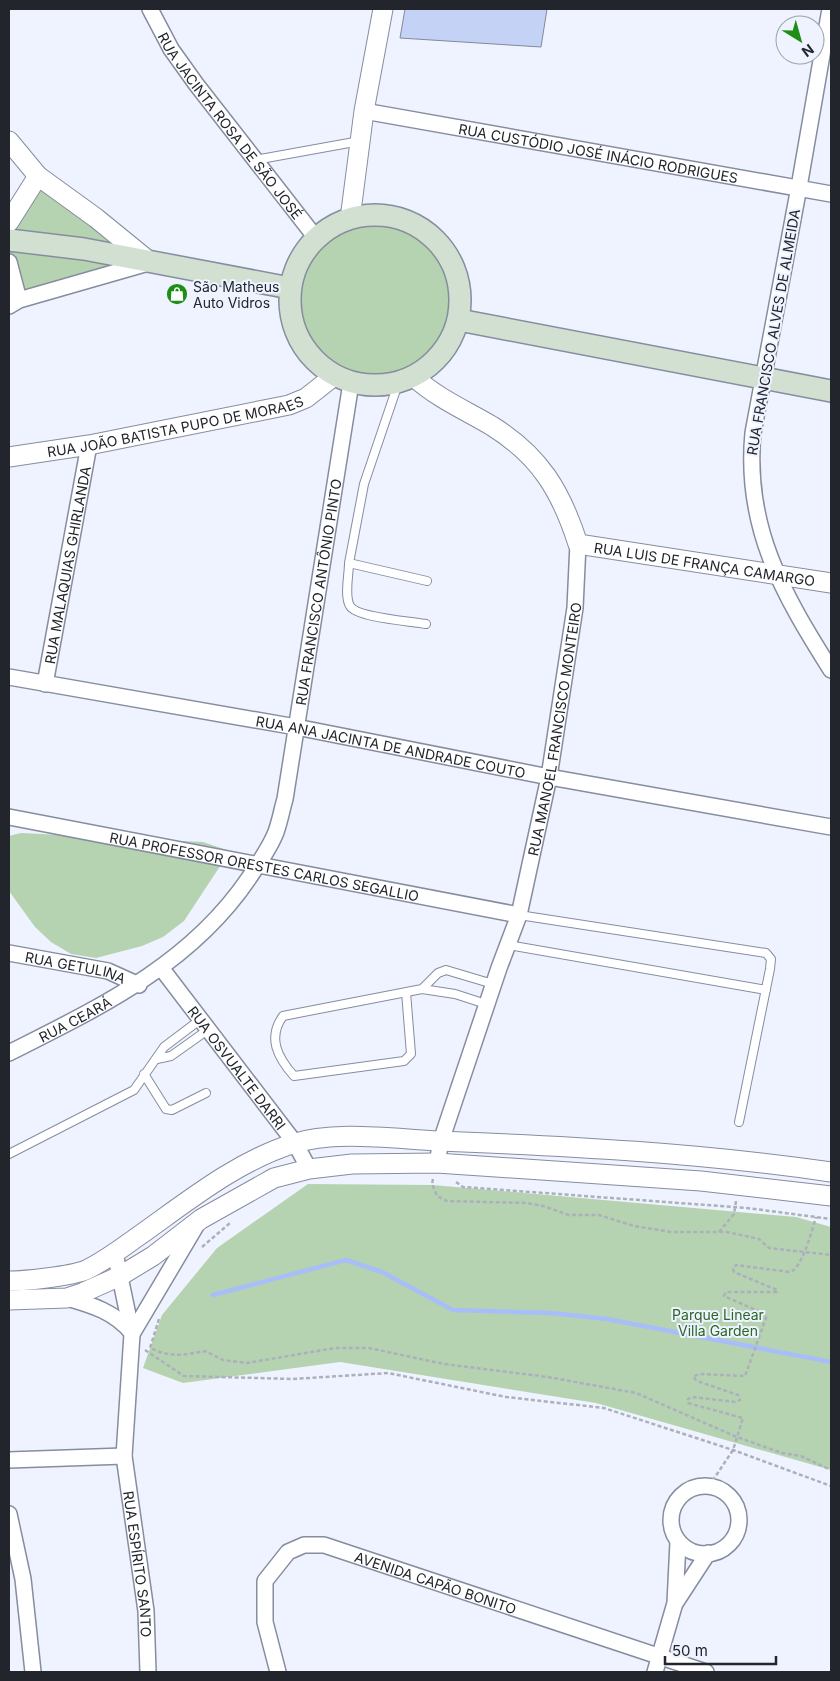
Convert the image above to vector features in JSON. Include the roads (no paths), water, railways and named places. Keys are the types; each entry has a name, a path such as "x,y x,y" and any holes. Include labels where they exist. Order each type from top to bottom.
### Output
{"main road":[{"path":"378,214 407,220 432,235 454,266 460,285 459,320 452,340 436,361 406,379 378,385 343,379 315,362 300,342 291,318 290,288 294,272 303,254 316,238 332,227 350,219 378,214"},
{"path":"9,240 84,249 290,288"},
{"path":"459,320 831,391"}],"street":[{"name":"RUA JACINTA ROSA DE SÃO JOSÉ","path":"150,9 171,49 316,238"},
{"path":"350,219 364,111 382,9"},
{"name":"RUA FRANCISCO ALVES DE ALMEIDA","path":"830,9 750,460 758,522 775,573 788,600 831,670"},
{"name":"RUA CUSTÓDIO JOSÉ INÁCIO RODRIGUES","path":"364,111 831,194"},
{"path":"9,141 38,176 96,218 150,262"},
{"path":"9,222 38,176"},
{"path":"9,262 14,303 150,262"},
{"name":"RUA JOÃO BATISTA PUPO DE MORAES","path":"9,457 90,445 289,405 343,379"},
{"name":"RUA FRANCISCO ANTÔNIO PINTO","path":"139,985 162,969 203,933 226,908 257,865 276,832 285,799 296,727 343,379"},
{"name":"RUA MANOEL FRANCISCO MONTEIRO","path":"406,379 491,426 516,443 537,462 553,484 567,510 578,544 575,608 549,777 519,915 486,1004 441,1141 436,1172"},
{"name":"RUA MALAQUIAS GHIRLANDA","path":"45,684 90,445"},
{"name":"RUA LUIS DE FRANÇA CAMARGO","path":"578,544 831,583"},
{"name":"RUA ANA JACINTA DE ANDRADE COUTO","path":"9,677 296,727 549,777 831,827"},
{"name":"RUA PROFESSOR ORESTES CARLOS SEGALLIO","path":"9,817 519,915"},
{"name":"RUA GETULINA","path":"9,953 108,971 139,985"},
{"name":"RUA OSVUALTE DARRI","path":"162,969 295,1143 309,1169"},
{"name":"RUA CEARÁ","path":"9,1053 139,985"},
{"path":"10,1287 84,1270 115,1253 235,1170 264,1155 295,1143 334,1138 441,1141 670,1154 767,1163 831,1172"},
{"path":"67,1298 120,1276 153,1256 200,1219 274,1178 309,1169 352,1164 436,1172 494,1168 738,1185 831,1196"},
{"path":"132,1334 200,1219"},
{"path":"115,1253 132,1334"},
{"path":"10,1287 67,1298 102,1308 125,1324 132,1334"},
{"name":"RUA ESPÍRITO SANTO","path":"132,1334 124,1456 146,1611 148,1672"},
{"path":"9,1460 124,1456"},
{"path":"697,1486 709,1486 720,1489 729,1495 735,1504 738,1514 735,1536 724,1547 708,1554 694,1552 678,1542 672,1532 670,1520 672,1509 678,1498 686,1491 697,1486"},
{"path":"9,1514 23,1578 33,1672"},
{"path":"655,1672 675,1603 678,1542"},
{"name":"AVENIDA CAPÃO BONITO","path":"278,1672 265,1622 265,1581 288,1552 304,1545 324,1545 355,1553 706,1672"},
{"path":"675,1603 708,1554"}],"lane":[{"path":"255,160 360,141"},
{"path":"406,379 364,484 349,563 348,601 351,608 361,614 426,624"},
{"path":"349,563 426,581"},
{"path":"519,915 766,953 770,959 766,990 740,1122"},
{"path":"508,945 766,990"},
{"path":"422,989 438,973 446,970 493,984"},
{"path":"406,992 411,1054 404,1061 294,1076 283,1061 274,1038 276,1026 283,1016 406,992 422,989 455,994 486,1004"},
{"path":"156,1059 171,1056 205,1024"},
{"path":"9,1154 134,1090 164,1047 205,1024"},
{"path":"144,1074 166,1109 172,1110 206,1094"}],"waterway":[{"path":"213,1295 346,1260 382,1272 453,1310 551,1313 607,1319 831,1362"}],"place":[{"name":"São Matheus Auto Vidros","path":"177,294"}],"park label":[{"name":"Parque Linear Villa Garden","path":"718,1322"}]}
